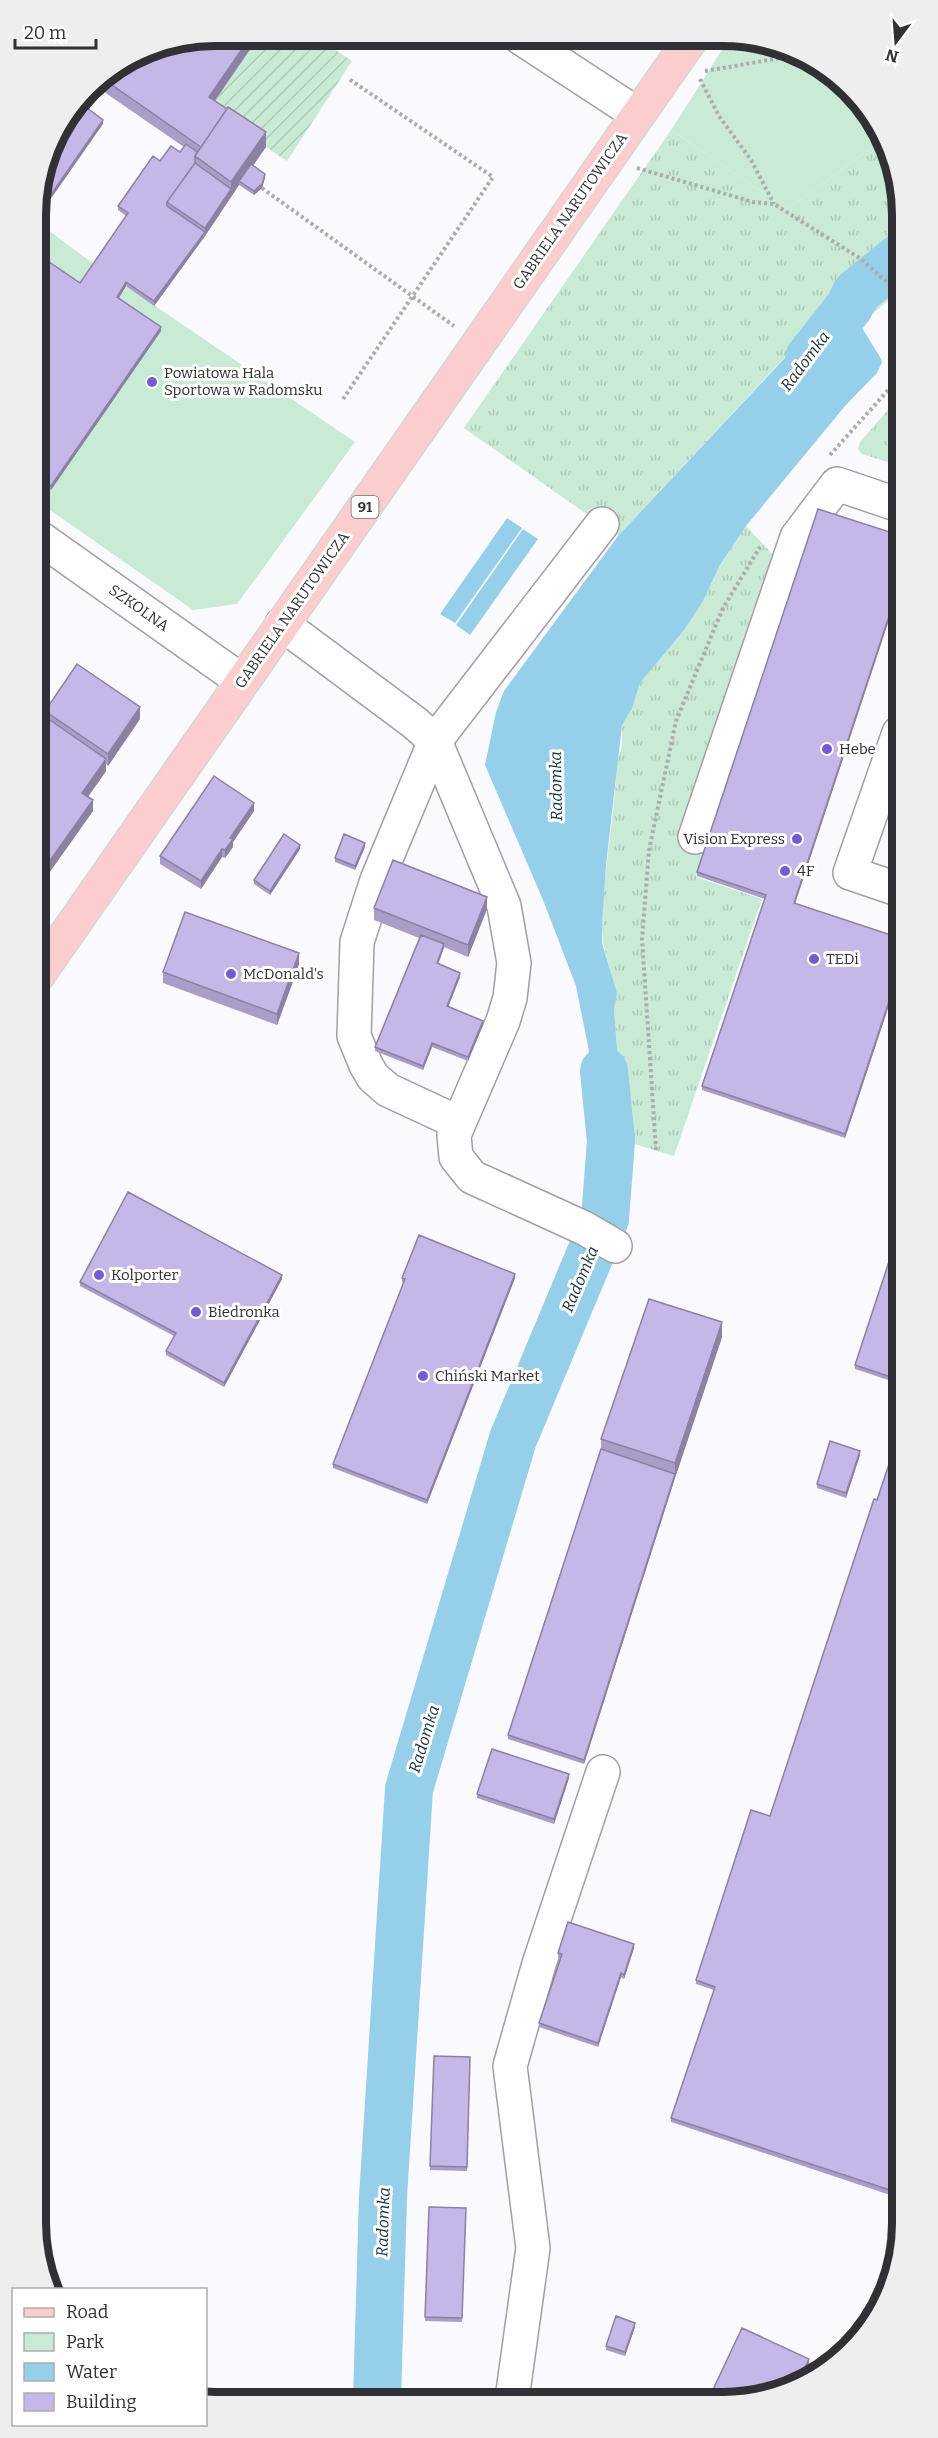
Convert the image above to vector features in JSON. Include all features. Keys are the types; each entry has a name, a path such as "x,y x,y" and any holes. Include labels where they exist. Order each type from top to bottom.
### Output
{"main road":[{"name":"GABRIELA NARUTOWICZA","path":"47,963 686,46"}],"street":[{"path":"533,46 637,114"},
{"path":"696,837 797,537 837,484 892,503"},
{"path":"459,1123 388,1089 373,1077 354,1036 357,942 381,870 435,741 602,524"},
{"name":"SZKOLNA","path":"47,543 242,681"},
{"path":"282,624 415,723 435,741 504,906 514,963 510,998 503,1021 459,1123 453,1143 456,1157 472,1177 584,1228 615,1246"},
{"path":"892,754 850,873 892,887"},
{"path":"513,2392 533,2248 510,2066 539,1964 603,1772"}],"path":[{"path":"774,204 751,160 719,116 696,72 783,58"},
{"path":"343,399 493,177 349,79"},
{"path":"636,168 753,202 774,204 861,259 892,288"},
{"path":"262,188 457,329"}],"green space":[{"path":"252,46 330,46 352,61 287,161 209,109"},
{"path":"724,46 777,55 807,69 825,81 850,104 876,145 787,209 671,130"},
{"path":"671,130 787,209 876,145 883,161 890,193 892,297 861,324 849,307 826,313 618,536 464,428"},
{"name":"Powiatowa Hala Sportowa w Radomsku","path":"47,229 95,265 355,442 237,604 193,610 47,508"},
{"path":"892,405 892,464 862,454 858,449 860,442"},
{"path":"746,526 776,558 707,846 696,877 762,899 674,1156 624,1141 614,989 602,928 617,763 622,746 622,725 632,709 640,683 685,629 703,601 720,565"}],"water":[{"path":"849,307 880,357 882,362 877,373 845,406 746,526 720,565 703,601 685,629 640,683 632,709 622,725 606,865 602,943 617,993 614,1009 624,1141 597,1131 589,1051 576,986 543,900 485,765 496,712 504,691 618,536 827,313"},
{"path":"507,518 522,528 455,623 440,614"},
{"path":"523,529 538,539 470,635 456,625"}],"building":[{"path":"244,46 209,97 227,109 201,147 110,84 141,64 154,58 157,60 161,55 193,48"},
{"path":"228,107 266,132 231,182 195,156"},
{"path":"87,108 103,120 48,199 52,172 64,140"},
{"name":"Powiatowa Hala Sportowa w Radomsku","path":"186,144 197,152 195,163 167,202 167,206 205,232 154,301 126,282 117,297 161,327 51,486 47,483 47,260 80,283 128,213 118,206 153,156 160,161 171,146 180,152"},
{"path":"195,163 231,189 205,228 167,202"},
{"path":"251,164 265,174 262,184 254,191 239,181"},
{"path":"818,509 892,533 892,608 794,903 892,935 892,993 845,1134 702,1086 766,895 697,872"},
{"path":"77,664 140,707 108,754 47,712 47,708"},
{"path":"50,720 106,759 82,793 93,800 47,865 47,725"},
{"path":"214,776 254,803 230,838 233,839 225,850 222,849 201,881 160,856"},
{"path":"284,834 300,845 270,891 254,880"},
{"path":"344,834 365,843 355,866 335,858"},
{"path":"393,860 487,897 468,945 374,908"},
{"name":"McDonald's","path":"185,912 299,953 277,1014 163,972"},
{"path":"421,935 444,944 437,963 460,973 447,1006 483,1021 468,1057 432,1043 423,1066 375,1047"},
{"name":"Biedronka","path":"128,1192 282,1275 224,1383 166,1351 176,1333 80,1282"},
{"name":"Chiński Market","path":"419,1235 515,1274 427,1500 333,1464 405,1279 402,1278"},
{"path":"891,1254 891,1377 855,1365"},
{"path":"649,1299 722,1322 675,1463 601,1439"},
{"path":"830,1441 860,1451 846,1493 817,1484"},
{"path":"601,1449 675,1474 584,1760 508,1735"},
{"path":"888,1467 891,1468 891,2190 671,2118 715,1987 696,1980 751,1810 770,1816 874,1499 877,1500"},
{"path":"492,1749 569,1774 554,1819 477,1794"},
{"path":"568,1922 634,1944 624,1975 621,1973 598,2043 539,2023 562,1954 558,1953"},
{"path":"434,2056 470,2057 467,2167 430,2166"},
{"path":"429,2207 466,2208 462,2318 425,2317"},
{"path":"616,2316 635,2323 625,2352 606,2346"},
{"path":"742,2328 809,2359 804,2371 787,2379 745,2390 712,2392"}],"waterway":[{"name":"Radomka","path":"809,358 849,307 856,293 892,264"},
{"name":"Radomka","path":"377,2392 383,2197 409,1789 513,1439 605,1219 611,1141 604,1071"}],"place":[{"name":"Powiatowa Hala Sportowa w Radomsku","path":"152,382"},
{"name":"Hebe","path":"827,749"},
{"name":"Vision Express","path":"797,839"},
{"name":"4F","path":"785,871"},
{"name":"TEDi","path":"814,959"},
{"name":"McDonald's","path":"231,974"},
{"name":"Kolporter","path":"99,1275"},
{"name":"Biedronka","path":"196,1312"},
{"name":"Chiński Market","path":"423,1376"}]}
